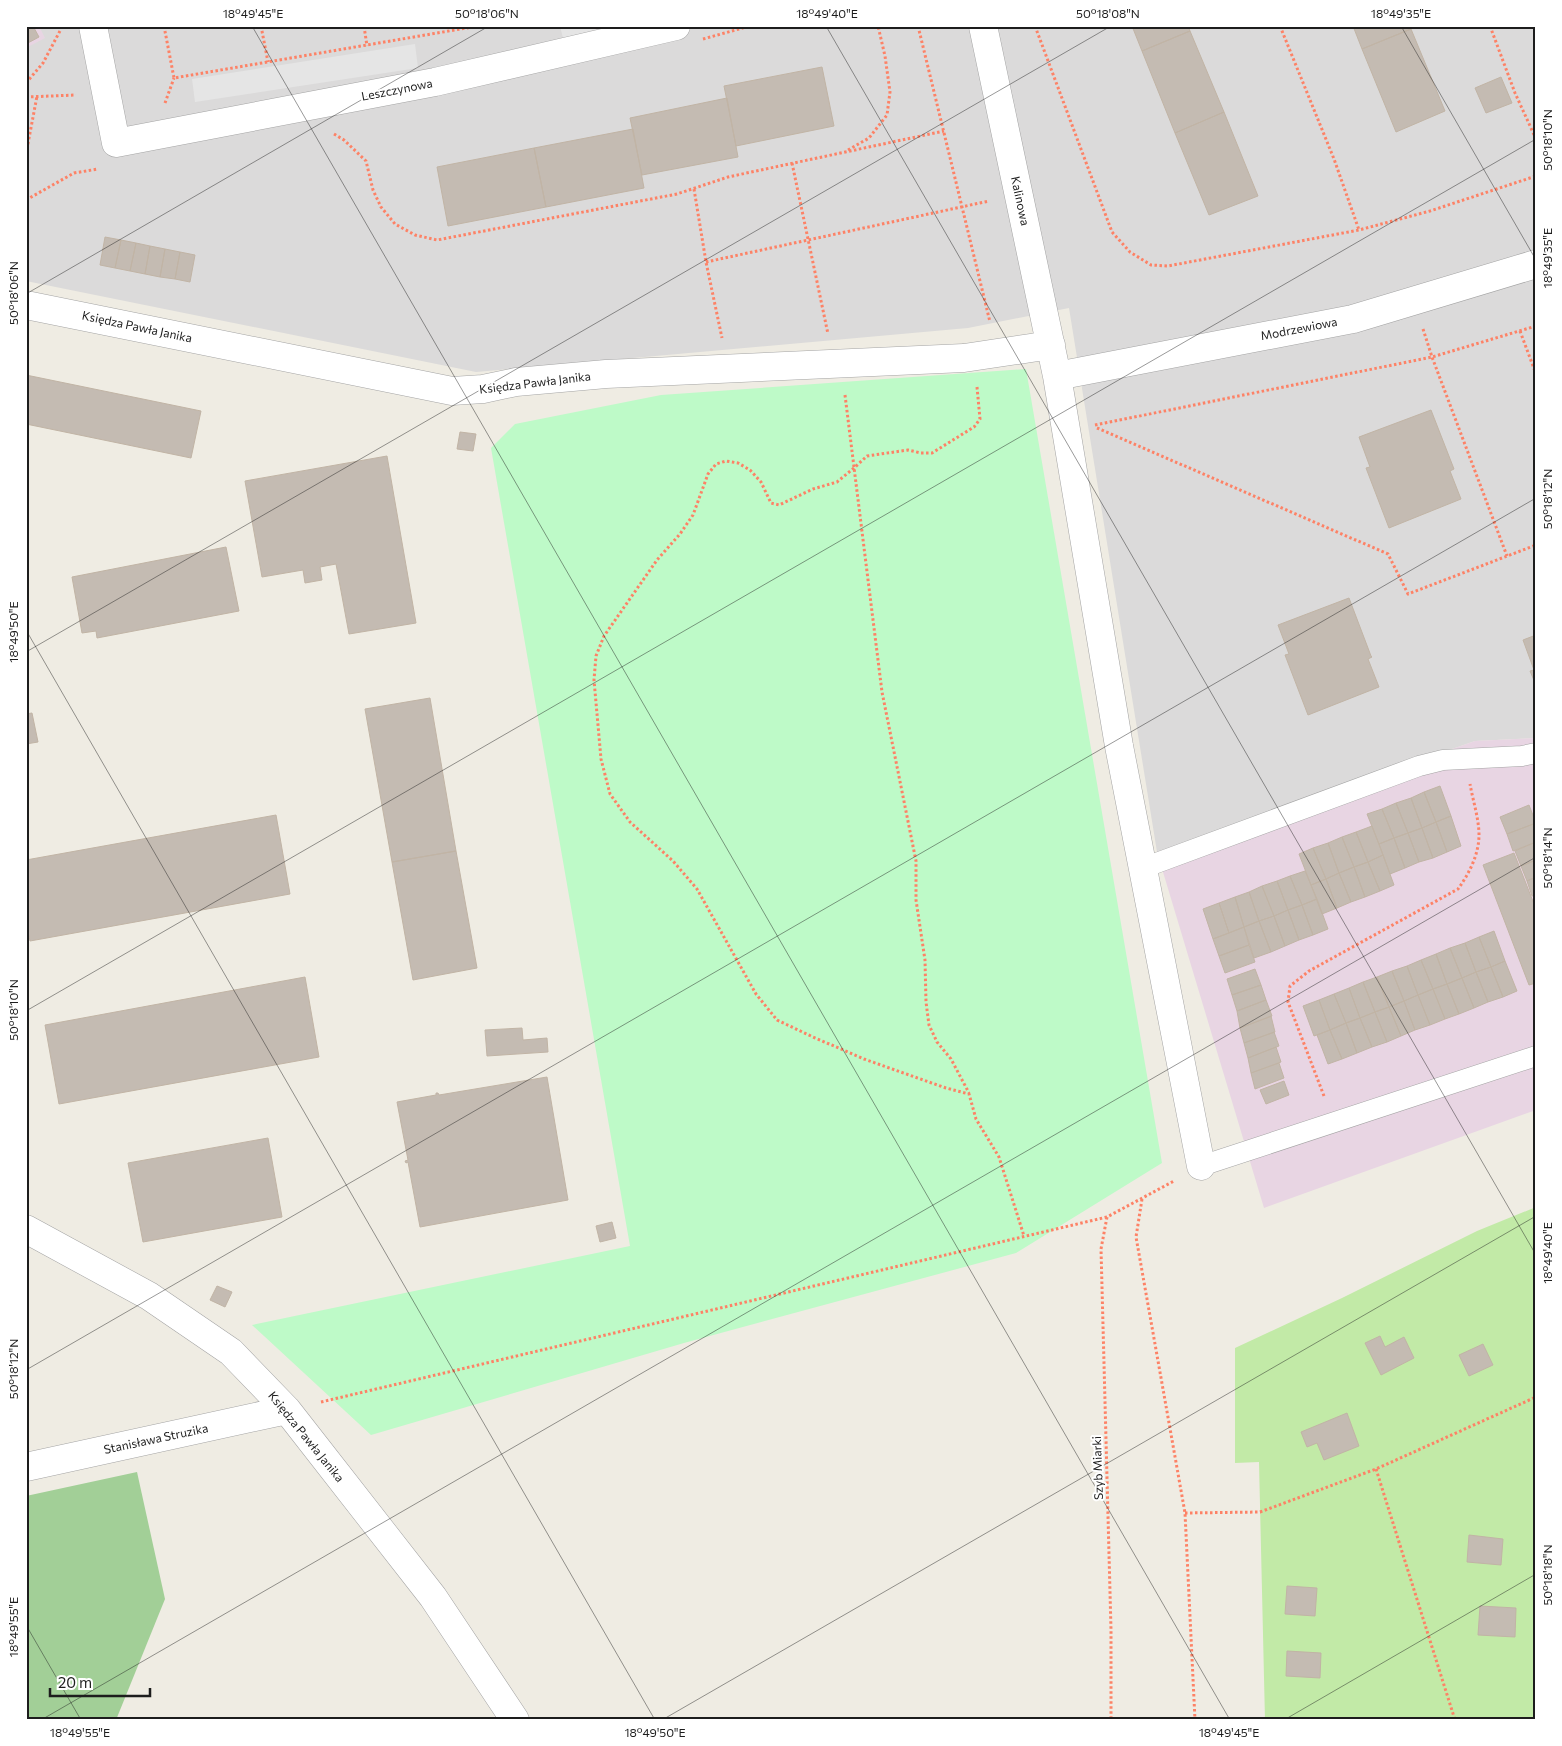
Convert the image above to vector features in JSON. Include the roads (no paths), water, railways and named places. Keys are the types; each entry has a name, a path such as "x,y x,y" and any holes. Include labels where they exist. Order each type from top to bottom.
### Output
{"street":[{"name":"Leszczynowa","path":"93,26 116,143 435,82 676,26"},
{"name":"Kalinowa","path":"983,26 1057,376 1119,746 1201,1166"},
{"name":"Modrzewiowa","path":"1057,376 1353,319 1536,264"},
{"name":"Księdza Pawła Janika","path":"26,305 452,391 483,389 516,382 606,374 986,355 1051,345"},
{"name":"Księdza Pawła Janika","path":"26,1229 124,1281 166,1307 230,1352 287,1410 433,1597 515,1720"},
{"name":"Stanisława Struzika","path":"26,1467 287,1410"}],"lane":[{"path":"1143,868 1419,766 1443,760 1522,756 1536,753"},
{"path":"1201,1166 1536,1056"}]}
